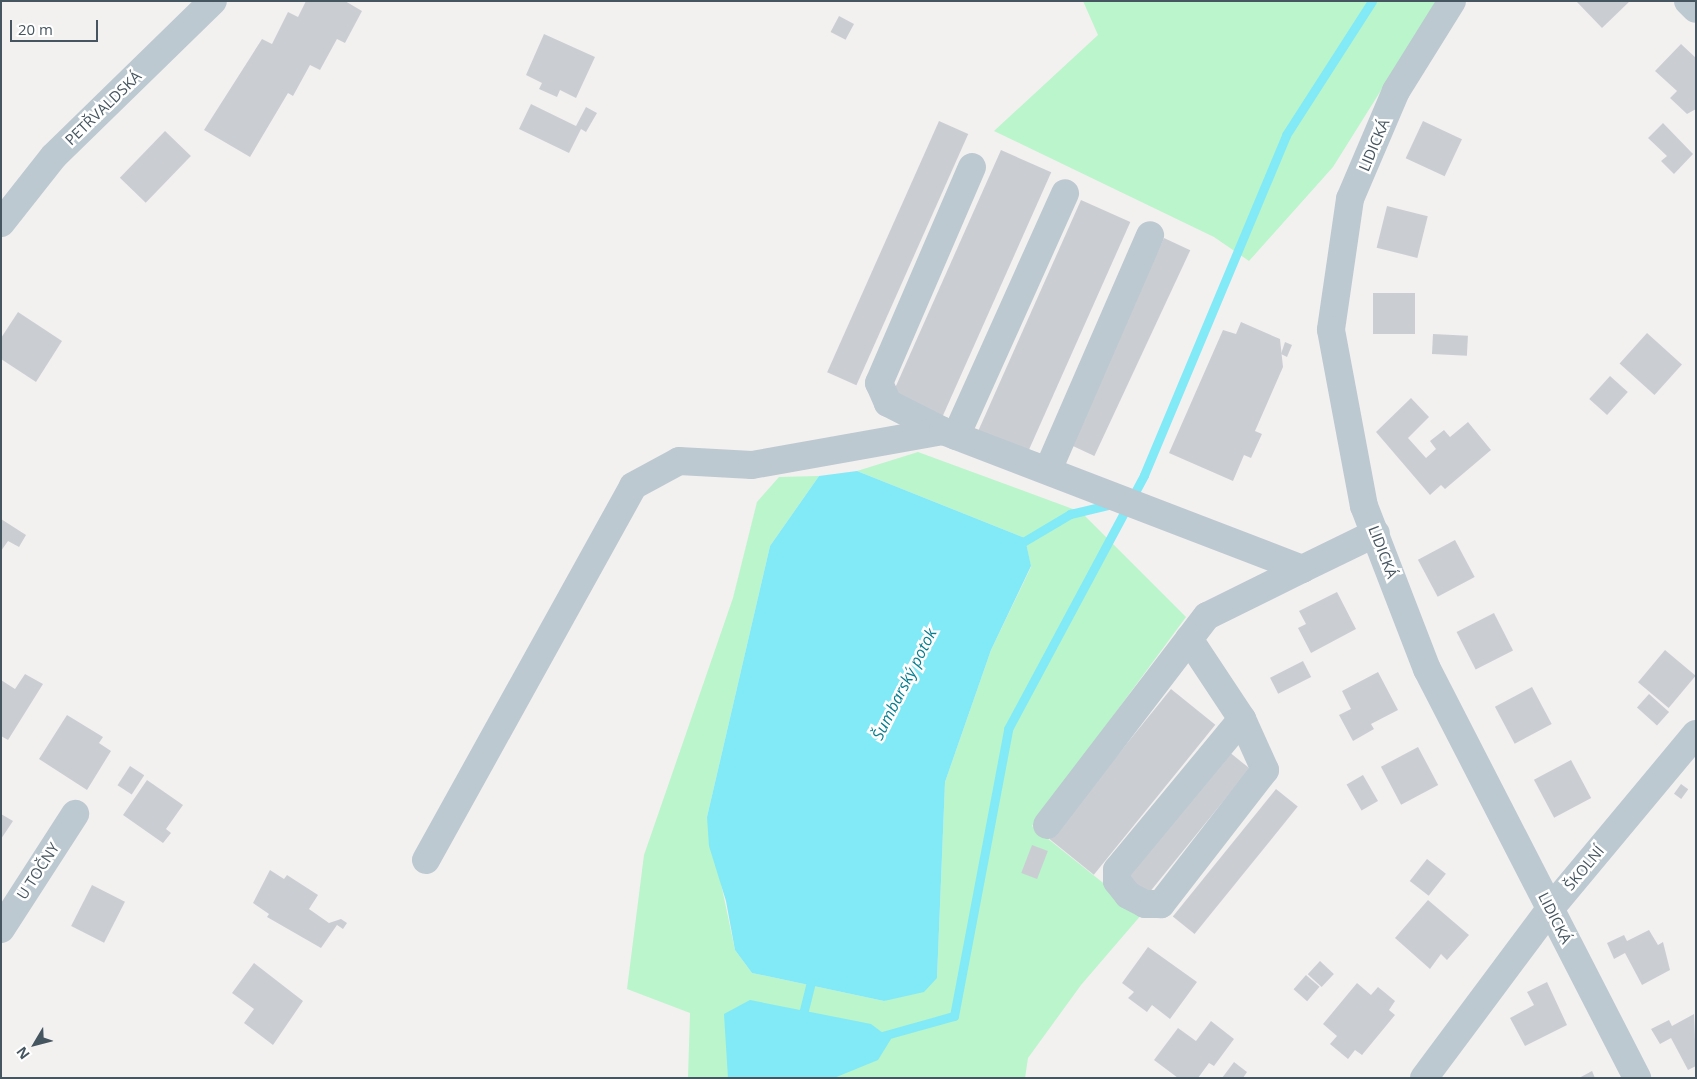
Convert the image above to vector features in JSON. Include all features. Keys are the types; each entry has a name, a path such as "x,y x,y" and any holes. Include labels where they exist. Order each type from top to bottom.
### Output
{"street":[{"name":"PETŘVALDSKÁ","path":"1,223 54,156 213,1"},
{"name":"LIDICKÁ","path":"1452,1 1396,91 1350,199 1331,330 1364,506 1428,669 1637,1078"},
{"path":"1688,1 1696,8"},
{"path":"972,167 879,384 888,403 950,434 1152,508 1302,569"},
{"path":"950,434 1065,193"},
{"path":"1048,470 1150,235"},
{"path":"426,860 633,486 679,461 752,465 950,434"},
{"path":"1047,825 1207,616 1376,533"},
{"path":"1189,639 1242,719 1264,770 1161,904 1145,904 1128,895 1117,881 1117,870 1242,719"},
{"name":"ŠKOLNÍ","path":"1424,1078 1550,909 1696,734"},
{"name":"U TOČNY","path":"1,928 75,814"}],"green space":[{"path":"1083,1 1437,1 1333,167 1249,261 1214,237 994,131 1098,35"},
{"path":"918,452 1081,512 1186,617 1032,826 1142,914 1081,985 1028,1058 1025,1078 688,1078 690,1013 627,989 644,855 733,598 757,502 779,477 819,476 770,546 707,817 735,950 752,973 884,1001 937,978 945,782 991,650 1031,567 1025,538 857,471"}],"water":[{"path":"857,471 1025,538 1031,566 991,650 945,782 937,978 924,992 884,1001 752,973 735,950 726,901 709,846 707,817 770,546 819,476"},
{"path":"750,1000 871,1024 891,1039 878,1060 834,1078 728,1078 724,1014"}],"building":[{"path":"306,1 345,1 362,11 345,43 337,39 320,70 310,65 293,96 288,93 250,157 204,130 262,39 272,44 288,12 298,17"},
{"path":"1576,1 1630,1 1602,28"},
{"path":"839,16 854,24 846,40 831,32"},
{"path":"544,34 595,57 576,98 560,90 557,97 539,89 542,83 526,75"},
{"path":"1681,44 1696,58 1696,109 1687,114 1670,98 1677,91 1655,71"},
{"path":"531,104 576,126 586,107 597,113 586,132 581,129 569,153 519,129"},
{"path":"939,121 968,134 856,385 827,372"},
{"path":"1423,121 1462,139 1445,176 1406,158"},
{"path":"1663,123 1693,154 1674,174 1661,161 1667,156 1648,138"},
{"path":"165,131 191,156 146,203 120,178"},
{"path":"1001,150 1051,172 943,416 892,394"},
{"path":"1081,200 1130,222 1027,455 977,433"},
{"path":"1387,206 1428,216 1417,258 1377,248"},
{"path":"1164,238 1190,250 1094,456 1068,444"},
{"path":"1373,293 1415,293 1415,334 1373,334"},
{"path":"18,312 62,341 36,382 1,359 1,338"},
{"path":"1241,322 1280,339 1283,367 1255,431 1262,434 1251,458 1244,455 1233,481 1169,453 1223,330 1236,334"},
{"path":"1647,333 1682,364 1654,395 1620,363"},
{"path":"1433,334 1468,336 1467,356 1432,354"},
{"path":"1285,342 1292,345 1287,357 1281,354"},
{"path":"1610,376 1628,392 1607,415 1589,399"},
{"path":"1411,398 1429,417 1408,438 1426,458 1436,449 1430,441 1444,430 1450,437 1468,422 1491,450 1445,489 1441,485 1430,495 1376,432"},
{"path":"1,519 26,535 19,547 8,541 1,551"},
{"path":"1455,540 1475,577 1438,597 1418,560"},
{"path":"1337,592 1356,629 1311,653 1298,628 1306,624 1299,611"},
{"path":"1494,613 1513,650 1476,669 1457,632"},
{"path":"1665,650 1696,676 1669,708 1638,682"},
{"path":"1303,661 1311,677 1278,694 1270,678"},
{"path":"1378,672 1398,710 1371,724 1374,729 1353,741 1339,715 1351,709 1342,691"},
{"path":"25,674 43,684 8,740 1,736 1,680 15,689"},
{"path":"1532,687 1552,724 1515,744 1495,707"},
{"path":"1171,689 1215,725 1094,875 1050,839"},
{"path":"1649,694 1669,712 1657,725 1637,707"},
{"path":"67,715 103,737 99,743 111,751 87,790 39,759"},
{"path":"1418,747 1438,785 1401,805 1381,767"},
{"path":"1228,751 1250,769 1147,896 1125,878"},
{"path":"1571,760 1591,798 1554,818 1534,780"},
{"path":"130,766 144,775 132,795 117,785"},
{"path":"1363,775 1378,801 1362,810 1347,784"},
{"path":"147,780 183,805 166,829 171,833 163,843 123,815"},
{"path":"1681,784 1688,789 1681,799 1674,794"},
{"path":"1276,789 1298,807 1195,934 1173,916"},
{"path":"1,814 13,821 1,839"},
{"path":"1032,845 1048,851 1037,879 1021,873"},
{"path":"1427,859 1446,874 1429,896 1410,881"},
{"path":"270,870 284,879 287,875 318,895 309,909 329,923 341,919 347,923 343,929 337,925 321,948 267,917 269,914 253,903"},
{"path":"92,885 125,902 104,943 71,926"},
{"path":"1428,900 1469,935 1447,960 1441,954 1430,969 1395,938"},
{"path":"1649,930 1658,945 1663,942 1670,970 1642,985 1625,953 1614,959 1607,943 1624,935 1627,941"},
{"path":"1148,947 1197,982 1170,1019 1152,1005 1147,1012 1128,998 1134,992 1122,983"},
{"path":"1320,961 1334,974 1322,987 1308,974"},
{"path":"254,963 303,1001 273,1045 244,1023 254,1009 232,993"},
{"path":"1306,975 1320,987 1307,1001 1294,989"},
{"path":"1547,982 1567,1025 1525,1046 1510,1018 1534,1005 1527,992"},
{"path":"1357,983 1371,995 1378,987 1395,1001 1389,1010 1395,1015 1362,1055 1355,1050 1348,1059 1330,1044 1337,1036 1323,1024"},
{"path":"1694,1014 1696,1066 1688,1070 1671,1038 1660,1044 1651,1029 1669,1020 1672,1026"},
{"path":"1211,1021 1234,1039 1214,1066 1209,1063 1198,1078 1178,1078 1154,1060 1178,1028 1196,1041"},
{"path":"1234,1062 1247,1072 1243,1078 1222,1078"},
{"path":"1592,1071 1595,1078 1579,1078"}],"waterway":[{"path":"875,1038 954,1016 1008,729 1144,475 1286,135 1372,1"},
{"name":"Šumbarský potok","path":"1018,545 1070,514 1112,504"},
{"name":"Šumbarský potok","path":"801,1022 813,974"}]}
